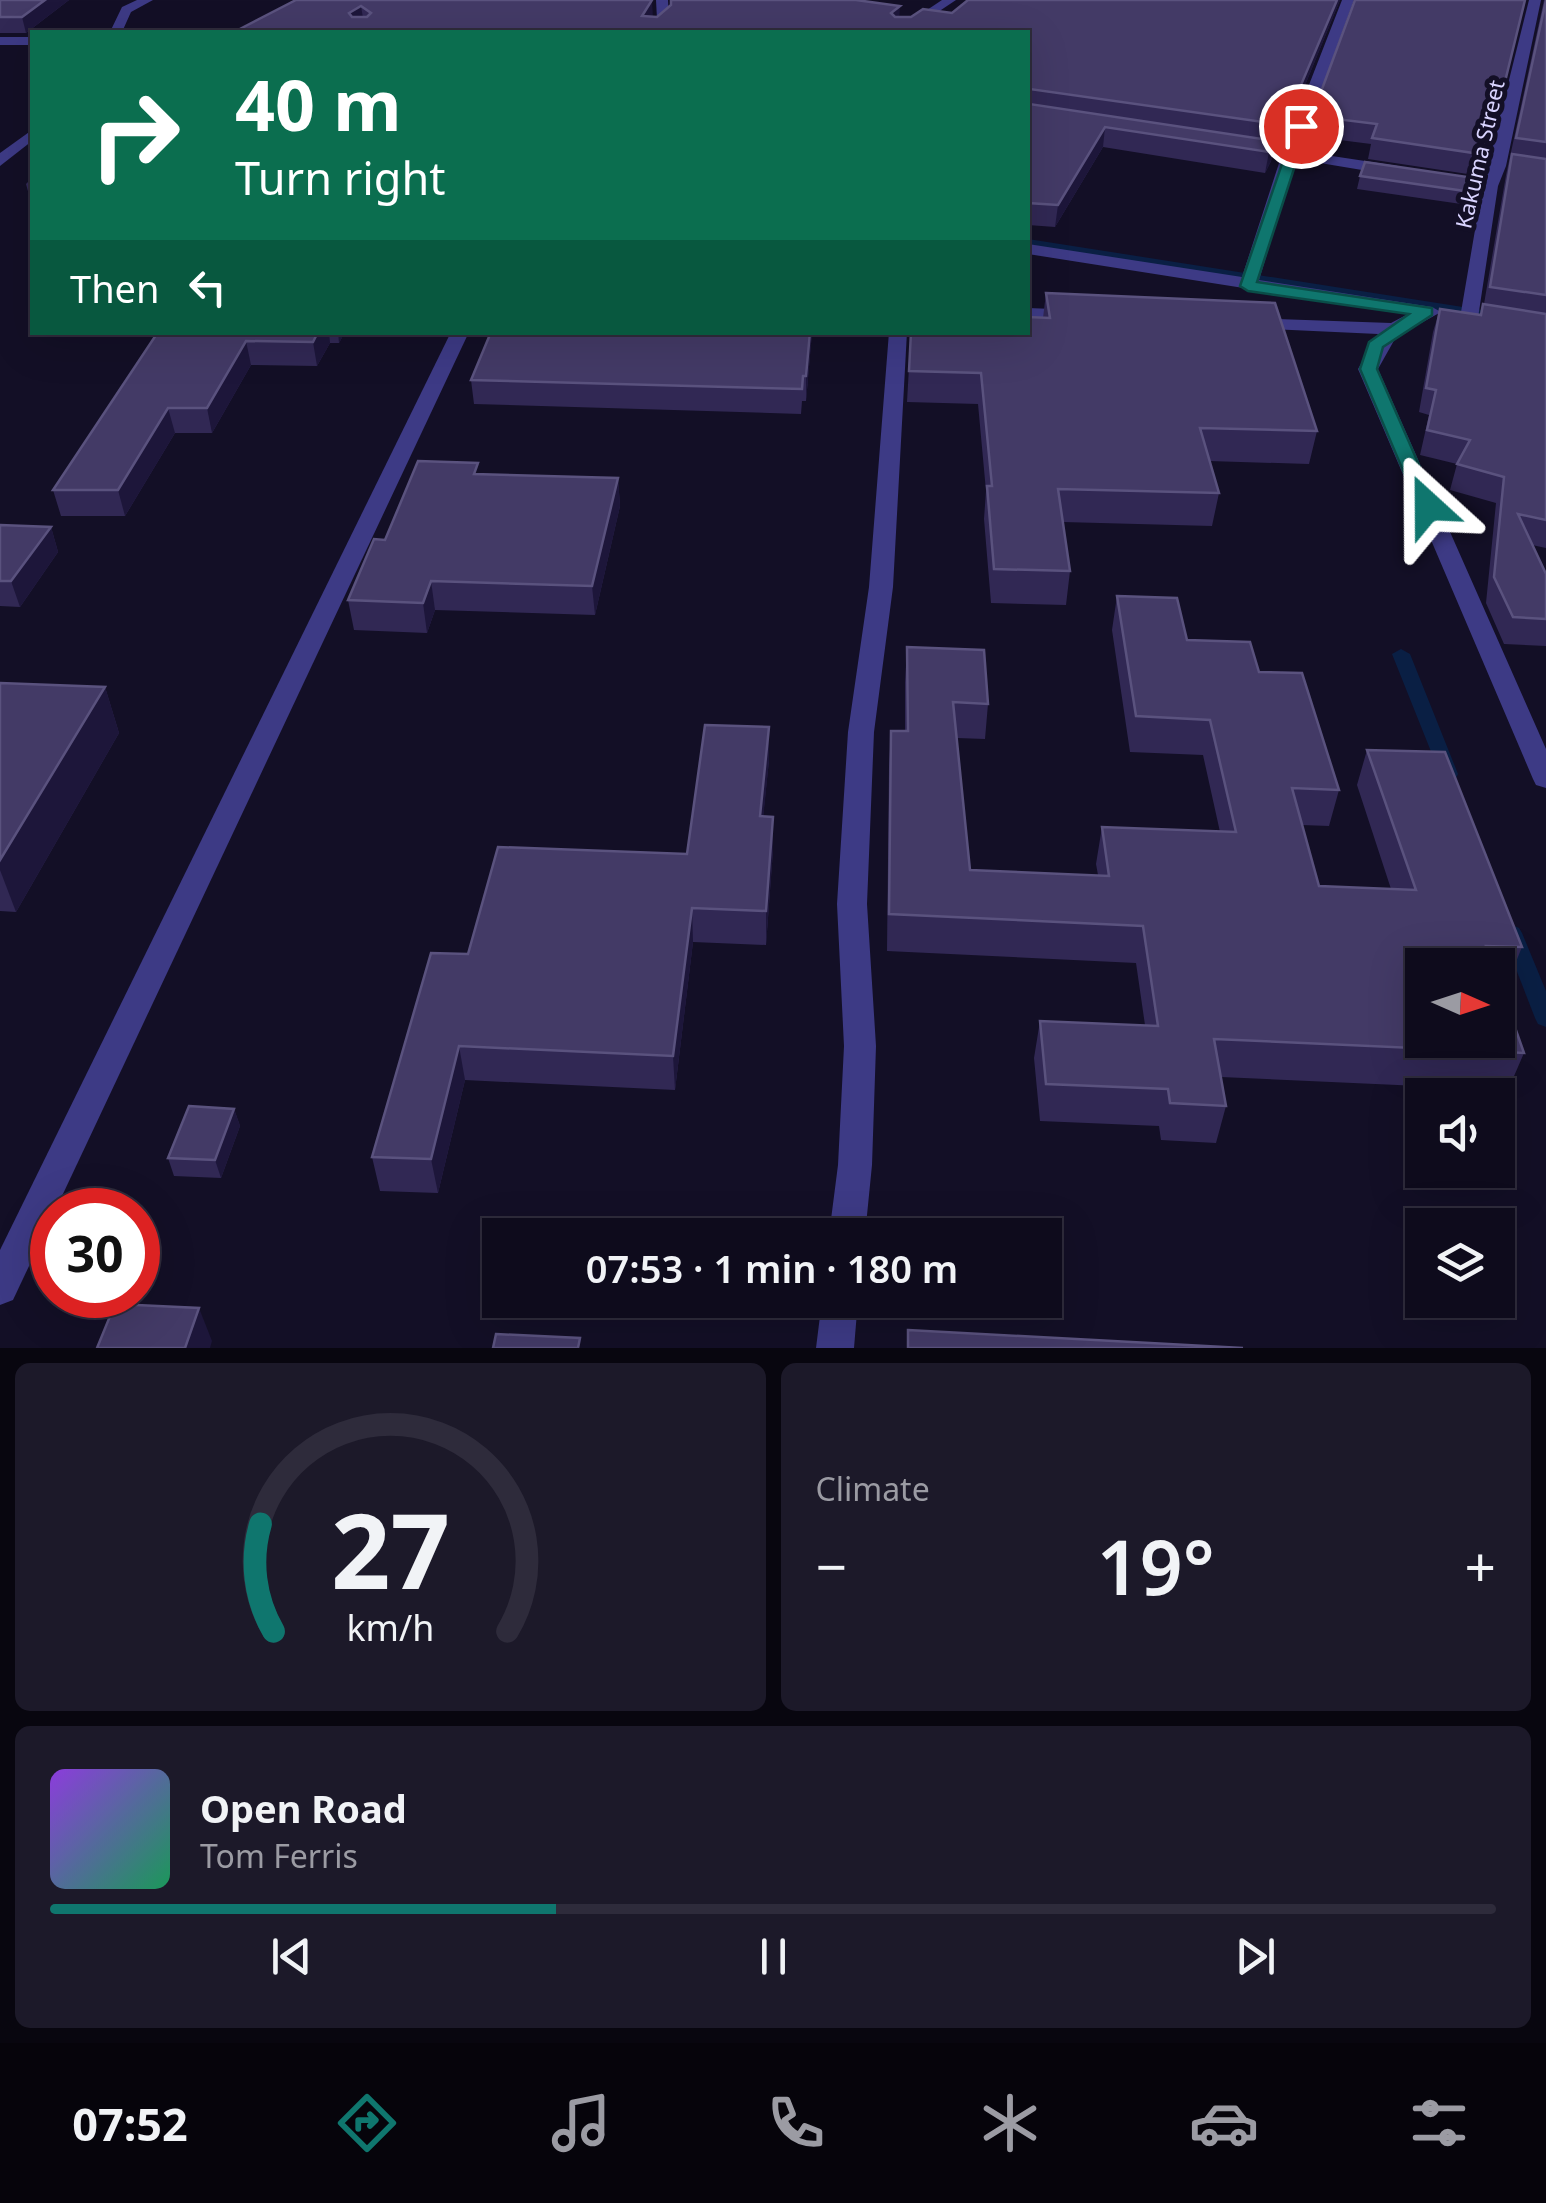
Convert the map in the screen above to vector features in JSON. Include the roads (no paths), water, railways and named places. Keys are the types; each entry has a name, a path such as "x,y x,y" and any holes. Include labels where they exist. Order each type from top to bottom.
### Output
{"street":[{"path":"117,30 126,10 147,0"},
{"path":"653,30 663,20 662,0"},
{"path":"903,30 950,0"},
{"path":"1248,286 1291,153 1348,0"},
{"name":"Kakuma Street","path":"1469,318 1490,186 1506,167 1530,54 1535,0"},
{"path":"0,40 30,42"},
{"path":"0,161 30,136"},
{"path":"1216,142 1418,174"},
{"path":"1436,177 1490,186"},
{"path":"1030,250 1488,321"},
{"path":"1426,311 1393,330 1375,346 1368,369 1546,779"},
{"path":"1030,314 1104,316"},
{"path":"1219,322 1393,330"},
{"path":"0,1288 459,335"},
{"path":"850,1218 860,1046 852,904 860,732 880,587 898,335"},
{"path":"834,1348 838,1318"}],"waterway":[{"path":"1030,243 1482,314"},
{"path":"1401,654 1449,774"},
{"path":"1512,933 1546,1018"}]}
